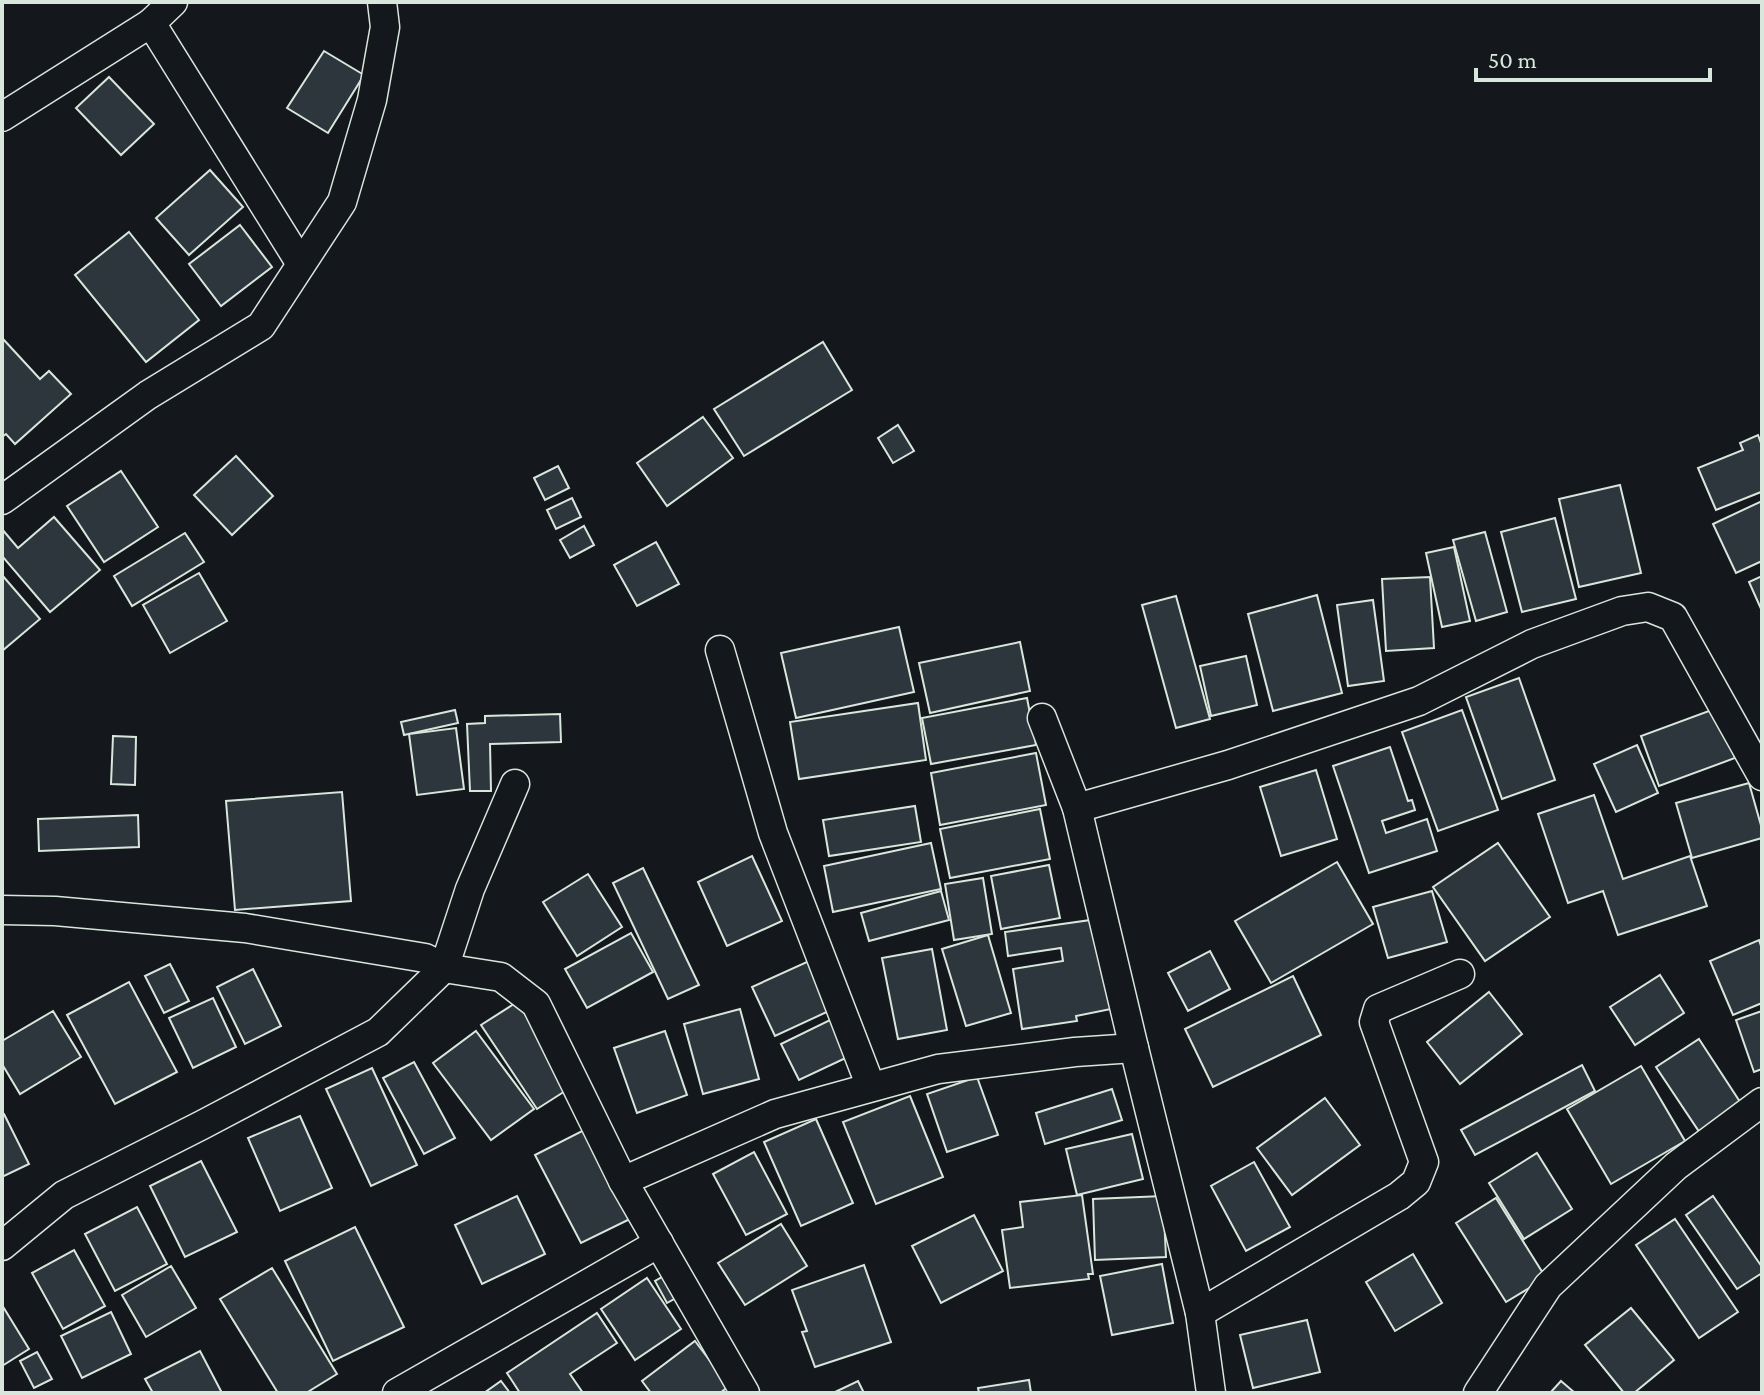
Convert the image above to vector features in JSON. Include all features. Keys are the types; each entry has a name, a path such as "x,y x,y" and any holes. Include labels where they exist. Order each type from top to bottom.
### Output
{"street":[{"path":"2,117 151,23 173,2"},
{"path":"2,500 148,395 261,326 342,202 372,100 385,27 382,2"},
{"path":"151,23 301,264"},
{"path":"1077,808 1228,765 1419,701 1532,644 1622,611 1648,607 1673,617 1762,776"},
{"path":"720,650 773,833 871,1087"},
{"path":"1042,718 1077,808 1200,1313 1211,1393"},
{"path":"2,1246 64,1195 378,1032 444,968 470,889 515,784"},
{"path":"2,910 55,911 245,928 425,958 444,968 501,977 536,1004 623,1181 745,1393"},
{"path":"1200,1313 1399,1196 1416,1182 1424,1162 1374,1022 1378,1009 1460,974"},
{"path":"623,1181 775,1114 938,1069 1134,1048"},
{"path":"1478,1393 1548,1286 1676,1166 1762,1102"},
{"path":"397,1393 659,1243"}],"building":[{"path":"324,51 364,75 328,133 287,108"},
{"path":"109,77 154,124 121,155 76,108"},
{"path":"210,170 243,207 189,255 156,218"},
{"path":"240,225 272,267 221,306 189,264"},
{"path":"129,232 199,320 146,362 75,275"},
{"path":"4,340 40,379 49,371 71,394 15,444 6,434 2,437"},
{"path":"823,342 852,390 744,456 714,409"},
{"path":"703,417 733,458 667,506 637,463"},
{"path":"898,425 914,451 893,463 878,438"},
{"path":"1758,435 1762,446 1762,493 1716,510 1698,468 1743,450 1740,443"},
{"path":"236,456 273,496 232,535 194,495"},
{"path":"558,466 569,488 545,500 534,478"},
{"path":"121,471 158,527 104,562 67,506"},
{"path":"1620,485 1641,573 1579,587 1559,499"},
{"path":"572,498 581,517 556,529 547,510"},
{"path":"1762,501 1762,561 1736,573 1713,524"},
{"path":"54,517 100,570 50,612 2,556 2,529 18,548"},
{"path":"1555,518 1576,599 1522,612 1501,532"},
{"path":"584,526 594,545 570,558 560,540"},
{"path":"1485,532 1507,612 1476,621 1453,540"},
{"path":"185,533 204,562 132,606 114,576"},
{"path":"656,542 679,584 637,606 614,565"},
{"path":"1454,547 1470,621 1442,627 1426,553"},
{"path":"199,573 227,621 170,653 143,605"},
{"path":"2,575 40,619 2,651"},
{"path":"1762,576 1762,611 1749,582"},
{"path":"1430,577 1434,648 1386,651 1382,579"},
{"path":"1317,595 1342,693 1273,711 1248,614"},
{"path":"1176,596 1210,719 1176,728 1142,605"},
{"path":"1373,600 1384,681 1348,686 1337,605"},
{"path":"899,627 914,692 796,718 781,653"},
{"path":"1020,642 1030,691 930,713 919,663"},
{"path":"1246,656 1257,705 1211,716 1200,666"},
{"path":"1519,678 1555,780 1502,799 1466,697"},
{"path":"1027,698 1036,745 931,764 922,718"},
{"path":"918,703 926,760 799,779 790,722"},
{"path":"1717,708 1735,758 1659,786 1641,736"},
{"path":"455,710 458,723 404,735 401,722"},
{"path":"1462,710 1498,810 1438,831 1402,732"},
{"path":"560,714 561,742 490,744 491,791 470,791 467,724 485,723 485,716"},
{"path":"456,728 464,789 417,795 409,734"},
{"path":"113,736 136,737 135,785 111,784"},
{"path":"1637,745 1658,793 1616,812 1594,764"},
{"path":"1390,747 1408,801 1412,800 1415,810 1382,821 1386,833 1427,819 1437,851 1369,873 1333,766"},
{"path":"1036,753 1046,805 940,825 931,773"},
{"path":"1316,770 1337,839 1281,856 1260,787"},
{"path":"1749,783 1762,838 1692,858 1676,803"},
{"path":"342,792 351,901 235,910 226,801"},
{"path":"1594,795 1623,879 1690,856 1707,906 1618,935 1603,891 1568,903 1538,814"},
{"path":"915,806 921,842 829,856 823,820"},
{"path":"1040,809 1050,859 950,878 940,829"},
{"path":"138,815 139,847 39,851 38,819"},
{"path":"931,843 941,889 833,912 824,866"},
{"path":"1498,843 1550,917 1485,961 1433,887"},
{"path":"752,856 782,921 727,946 698,882"},
{"path":"1337,862 1373,924 1271,983 1235,921"},
{"path":"1049,865 1060,918 1001,929 991,876"},
{"path":"643,868 699,985 668,999 613,883"},
{"path":"588,874 622,927 577,956 543,902"},
{"path":"983,878 992,934 954,940 945,884"},
{"path":"941,891 949,920 869,941 861,913"},
{"path":"1432,891 1447,942 1388,958 1373,907"},
{"path":"1098,919 1111,1009 1076,1016 1077,1021 1022,1029 1013,969 1063,961 1061,948 1008,956 1005,932"},
{"path":"631,933 653,972 587,1008 565,969"},
{"path":"988,935 1011,1013 966,1026 942,949"},
{"path":"1759,940 1762,949 1762,1003 1733,1015 1710,961"},
{"path":"932,949 947,1030 898,1039 882,958"},
{"path":"1210,951 1230,989 1188,1011 1168,973"},
{"path":"809,961 831,1010 775,1036 752,987"},
{"path":"170,964 189,1001 164,1013 145,976"},
{"path":"253,969 281,1026 245,1044 217,987"},
{"path":"1660,975 1684,1013 1635,1045 1610,1007"},
{"path":"1293,976 1321,1035 1213,1087 1185,1029"},
{"path":"129,982 177,1072 115,1104 67,1015"},
{"path":"1489,992 1522,1034 1460,1084 1427,1042"},
{"path":"213,998 236,1047 193,1068 169,1018"},
{"path":"517,1002 573,1086 537,1109 481,1025"},
{"path":"740,1009 759,1079 703,1094 684,1024"},
{"path":"53,1011 81,1057 20,1094 2,1064 2,1041"},
{"path":"1762,1011 1762,1069 1754,1072 1736,1020"},
{"path":"832,1019 850,1056 799,1080 781,1044"},
{"path":"476,1031 534,1109 491,1140 433,1063"},
{"path":"665,1031 687,1095 637,1113 614,1048"},
{"path":"1699,1039 1744,1108 1702,1136 1656,1067"},
{"path":"414,1062 455,1138 424,1154 383,1078"},
{"path":"1582,1065 1595,1091 1475,1155 1461,1130"},
{"path":"1641,1066 1685,1141 1611,1184 1567,1109"},
{"path":"372,1068 417,1165 371,1186 326,1089"},
{"path":"977,1077 998,1135 947,1152 927,1094"},
{"path":"1112,1089 1122,1120 1045,1144 1036,1113"},
{"path":"910,1096 943,1177 876,1204 843,1122"},
{"path":"1325,1098 1360,1145 1292,1195 1257,1148"},
{"path":"2,1115 29,1164 2,1177"},
{"path":"300,1116 332,1188 280,1211 248,1138"},
{"path":"816,1119 853,1203 801,1226 764,1142"},
{"path":"586,1129 632,1218 581,1243 535,1155"},
{"path":"1132,1134 1143,1179 1077,1195 1066,1149"},
{"path":"754,1152 787,1214 746,1235 713,1174"},
{"path":"1537,1153 1572,1209 1524,1239 1489,1183"},
{"path":"201,1161 237,1232 185,1257 150,1186"},
{"path":"1254,1162 1290,1227 1246,1251 1211,1186"},
{"path":"1082,1195 1093,1274 1088,1274 1089,1279 1010,1288 1002,1230 1023,1227 1020,1202"},
{"path":"517,1196 545,1254 482,1284 455,1225"},
{"path":"1163,1196 1166,1257 1095,1260 1093,1199"},
{"path":"1713,1196 1762,1267 1762,1273 1737,1289 1686,1215"},
{"path":"1496,1198 1546,1278 1506,1302 1456,1223"},
{"path":"137,1207 167,1264 115,1291 85,1234"},
{"path":"974,1215 1003,1271 941,1303 912,1246"},
{"path":"1675,1219 1738,1312 1699,1338 1636,1245"},
{"path":"781,1224 807,1266 745,1305 718,1263"},
{"path":"355,1227 404,1327 333,1361 285,1261"},
{"path":"74,1250 105,1306 63,1329 32,1273"},
{"path":"1413,1254 1442,1303 1395,1331 1366,1282"},
{"path":"1162,1264 1173,1323 1112,1335 1100,1276"},
{"path":"864,1265 891,1342 815,1367 802,1332 807,1331 792,1290"},
{"path":"171,1266 196,1308 146,1337 122,1295"},
{"path":"272,1268 337,1374 306,1393 278,1393 220,1299"},
{"path":"671,1272 683,1294 667,1303 655,1281"},
{"path":"647,1278 681,1329 635,1360 601,1309"},
{"path":"2,1305 29,1349 2,1366"},
{"path":"1631,1308 1674,1360 1634,1393 1624,1393 1585,1345"},
{"path":"111,1312 131,1354 82,1378 61,1336"},
{"path":"597,1313 617,1343 570,1374 583,1393 520,1393 507,1373"},
{"path":"1307,1320 1320,1372 1253,1388 1240,1335"},
{"path":"695,1341 729,1386 720,1393 651,1393 642,1381"},
{"path":"200,1351 222,1393 153,1393 145,1379"},
{"path":"37,1352 52,1379 34,1388 20,1361"},
{"path":"1029,1380 1031,1393 979,1393 978,1388"},
{"path":"501,1381 510,1393 484,1393"},
{"path":"858,1381 864,1393 833,1393"},
{"path":"1561,1381 1575,1393 1550,1393"}]}
